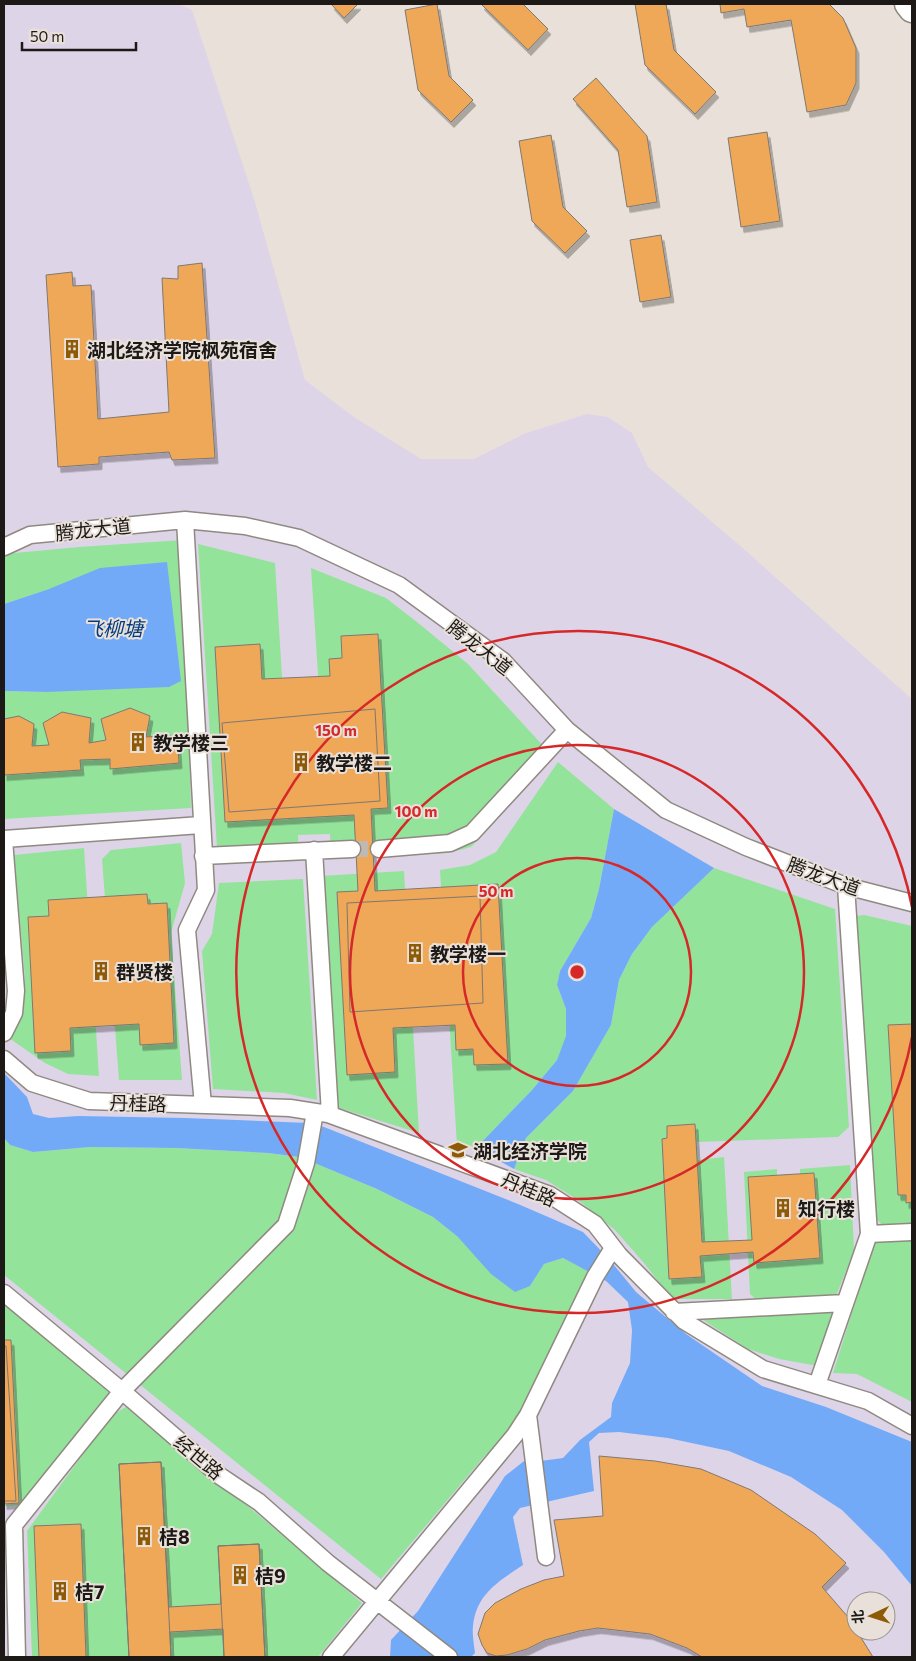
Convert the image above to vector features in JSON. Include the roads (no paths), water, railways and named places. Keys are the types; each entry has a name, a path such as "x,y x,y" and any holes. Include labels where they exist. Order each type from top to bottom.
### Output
{"main road":[{"path":"908,4 912,9"}],"street":[{"name":"腾龙大道","path":"4,547 30,535 185,520 245,526 299,538 398,585 503,661 567,730 666,810 746,847 846,886 912,904"},
{"path":"185,520 206,890 187,930 203,1105"},
{"path":"379,849 450,843 472,833 567,730"},
{"path":"4,1033 14,1013 16,991 4,840 201,825"},
{"path":"203,856 352,849"},
{"path":"17,1657 9,1522 122,1391 286,1225 319,1116 314,850"},
{"path":"817,1386 869,1234 846,886"},
{"name":"丹桂路","path":"4,1059 32,1083 90,1101 290,1108 319,1116 550,1195 595,1224 613,1249 684,1321 763,1369 868,1401 912,1426"},
{"path":"869,1234 912,1232"},
{"path":"331,1657 515,1435 528,1415 594,1277 613,1249"},
{"name":"经世路","path":"4,1293 122,1391 220,1476 259,1502 328,1563 449,1657"},
{"path":"674,1312 846,1303"},
{"path":"528,1415 546,1557"}],"water":[{"name":"飞柳塘","path":"167,562 181,681 169,687 46,692 4,691 4,604 49,589 100,568"},
{"path":"614,809 714,868 652,927 632,954 619,980 611,1025 573,1091 526,1138 514,1169 476,1148 532,1090 557,1060 566,1036 566,1009 557,985 560,971 591,918 599,889"},
{"path":"4,1073 27,1097 33,1114 49,1118 78,1116 185,1118 309,1123 324,1127 518,1204 583,1232 609,1259 636,1292 686,1334 762,1386 826,1407 912,1442 912,1586 884,1552 842,1510 791,1477 729,1451 668,1438 619,1432 599,1433 589,1442 594,1491 520,1508 513,1517 523,1565 497,1583 479,1605 473,1626 475,1653 471,1657 390,1657 391,1640 418,1611 505,1476 524,1461 533,1462 563,1458 580,1440 611,1417 612,1403 630,1363 632,1330 628,1302 606,1281 563,1258 544,1264 530,1286 515,1292 491,1274 458,1237 433,1217 377,1189 300,1157 268,1153 176,1148 90,1147 33,1152 10,1145 4,1138"}],"tunnel":[{"path":"352,849 379,849"}],"place":[{"name":"湖北经济学院枫苑宿舍","path":"72,349"},
{"name":"教学楼三","path":"138,742"},
{"name":"教学楼二","path":"301,762"},
{"name":"教学楼一","path":"415,953"},
{"name":"群贤楼","path":"101,971"},
{"name":"湖北经济学院","path":"458,1150"},
{"name":"知行楼","path":"783,1208"},
{"name":"桔8","path":"144,1536"},
{"name":"桔9","path":"240,1575"},
{"name":"桔7","path":"60,1591"}]}
